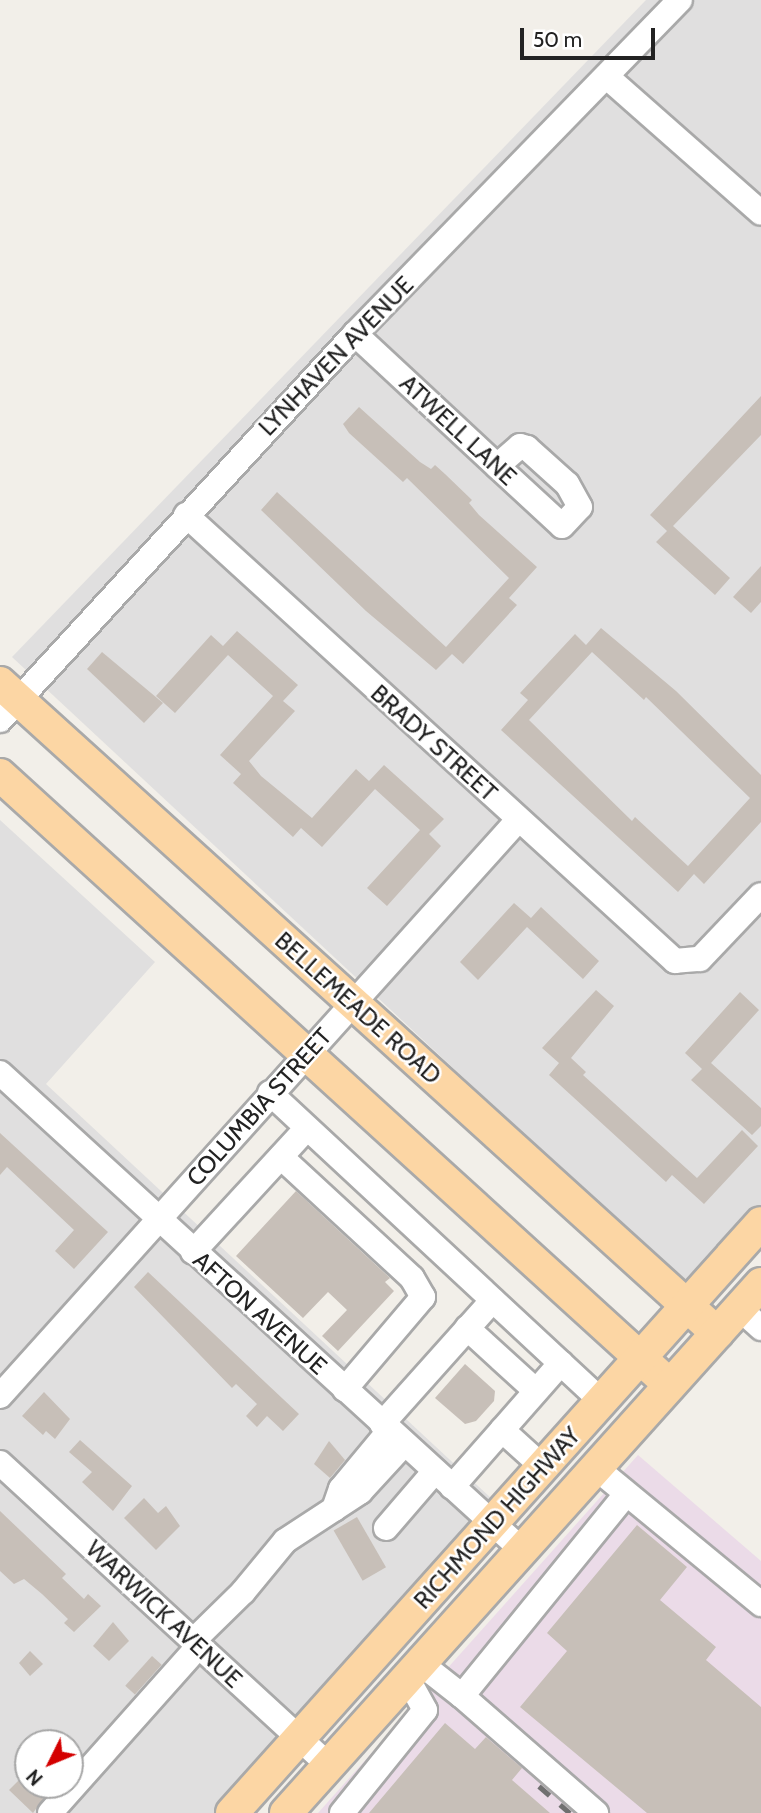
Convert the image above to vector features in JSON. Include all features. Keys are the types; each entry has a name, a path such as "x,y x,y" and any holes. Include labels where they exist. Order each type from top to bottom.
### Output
{"main road":[{"name":"BELLEMEADE ROAD","path":"6,701 352,1003 717,1333"},
{"path":"0,775 670,1385"},
{"name":"RICHMOND HIGHWAY","path":"232,1813 761,1223"},
{"name":"RICHMOND HIGHWAY","path":"295,1810 328,1765 717,1333 750,1318 761,1284"}],"street":[{"name":"LYNHAVEN AVENUE","path":"6,701 186,515 355,334 680,0"},
{"path":"607,77 761,213"},
{"name":"ATWELL LANE","path":"355,334 497,466 562,526 580,507 567,484 527,448 520,446 497,466"},
{"name":"BRADY STREET","path":"186,515 663,953 687,963 711,950 761,895"},
{"name":"COLUMBIA STREET","path":"0,1396 306,1053 519,820"},
{"name":"AFTON AVENUE","path":"0,1073 522,1550"},
{"path":"270,1093 601,1401"},
{"path":"193,1252 307,1128"},
{"path":"281,1157 412,1278 423,1297 345,1390"},
{"path":"50,1813 285,1541 334,1510 351,1474 392,1433 467,1328 493,1300"},
{"path":"467,1328 536,1391"},
{"path":"386,1528 502,1430 561,1363"},
{"path":"502,1430 543,1467"},
{"name":"WARWICK AVENUE","path":"0,1463 328,1765"},
{"path":"596,1468 761,1604"},
{"path":"462,1696 626,1494"},
{"path":"414,1670 462,1696 596,1813"},
{"path":"342,1813 425,1710 414,1670"}],"shaded area":[{"path":"646,0 761,0 761,1229 699,1297 12,657"},
{"path":"0,820 155,962 46,1084 507,1513 240,1813 0,1813"},
{"path":"638,1455 761,1561 761,1813 318,1813"}],"building":[{"path":"761,396 761,435 673,526 730,578 715,595 656,542 667,531 650,515"},
{"path":"359,407 420,462 431,469 435,465 472,500 469,503 479,515 537,567 509,598 517,605 463,664 452,654 436,670 366,611 261,510 277,492 446,647 509,578 407,478 403,482 349,433 343,424"},
{"path":"761,566 761,602 751,613 733,597"},
{"path":"601,628 676,691 761,775 761,822 704,884 694,874 678,892 501,730 528,700 520,693 575,634 586,645","holes":["592,652 644,700 646,697 750,798 688,866 635,817 632,821 529,720"]},
{"path":"237,631 298,685 283,701 295,711 249,761 261,776 312,818 356,769 369,781 384,765 444,819 429,834 441,846 387,906 367,888 420,830 375,789 322,847 301,828 293,837 233,783 241,774 220,755 273,696 228,655 175,713 156,696 211,635 223,646"},
{"path":"102,652 163,703 144,723 87,669"},
{"path":"514,903 531,918 541,907 599,961 583,979 527,927 478,980 460,962"},
{"path":"596,990 614,1006 571,1058 586,1072 583,1075 697,1178 742,1130 758,1146 704,1204 672,1175 666,1182 549,1075 559,1063 542,1048"},
{"path":"740,992 759,1010 711,1063 761,1108 761,1126 752,1135 691,1080 702,1069 685,1053"},
{"path":"0,1133 108,1232 74,1269 55,1251 74,1230 7,1167 0,1175"},
{"path":"296,1191 390,1278 385,1282 394,1291 338,1351 322,1336 347,1310 328,1292 303,1318 236,1256"},
{"path":"148,1272 299,1414 283,1431 267,1416 257,1427 246,1416 257,1404 236,1384 232,1388 134,1287"},
{"path":"465,1364 495,1391 494,1401 476,1421 465,1424 435,1398"},
{"path":"44,1392 70,1419 55,1439 46,1431 43,1435 22,1416"},
{"path":"80,1440 132,1486 113,1511 82,1482 92,1472 69,1452"},
{"path":"329,1441 345,1460 330,1478 314,1464"},
{"path":"144,1498 158,1513 166,1506 180,1526 156,1550 124,1518"},
{"path":"0,1511 66,1574 62,1578 84,1599 88,1594 101,1606 74,1632 64,1623 68,1619 24,1579 14,1584 0,1571"},
{"path":"357,1517 386,1567 363,1581 334,1530"},
{"path":"637,1525 687,1567 660,1600 716,1647 706,1660 761,1707 761,1813 647,1813 520,1707 567,1651 547,1633"},
{"path":"113,1622 129,1641 109,1661 93,1646"},
{"path":"30,1651 43,1664 30,1676 19,1663"},
{"path":"152,1656 162,1665 135,1694 125,1686"},
{"path":"445,1723 475,1749 486,1737 522,1768 512,1780 550,1813 369,1813"},
{"path":"18,1799 43,1799 33,1813"}],"railway":[{"path":"539,1786 570,1813"}]}
